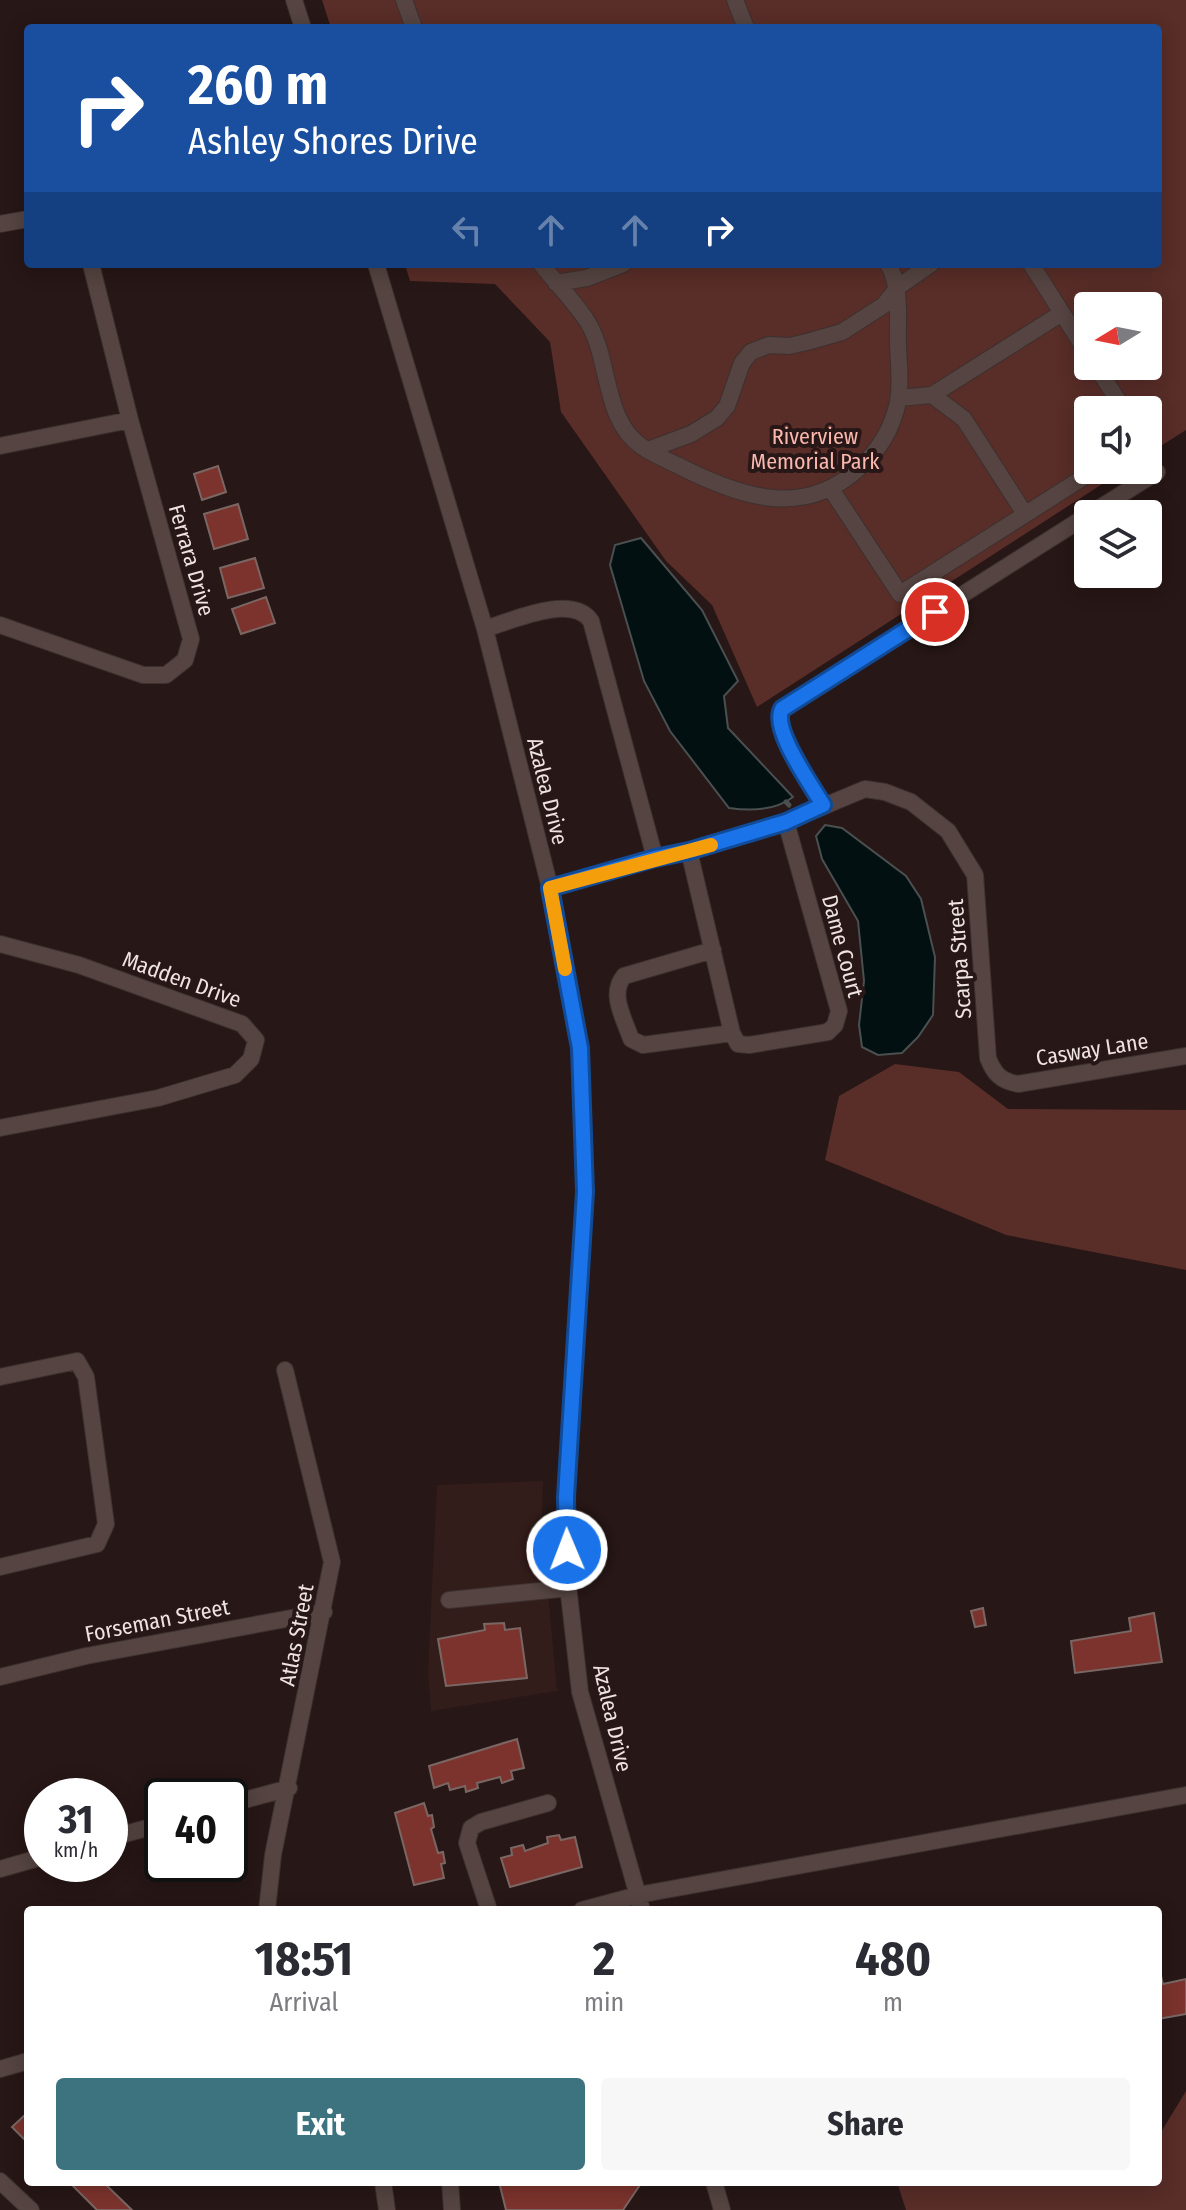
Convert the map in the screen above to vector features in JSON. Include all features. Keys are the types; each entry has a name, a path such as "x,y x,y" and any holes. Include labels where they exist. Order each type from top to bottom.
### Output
{"street":[{"path":"294,0 302,24"},
{"path":"404,0 413,24"},
{"path":"735,0 744,24"},
{"path":"0,224 24,220"},
{"name":"Ferrara Drive","path":"0,625 143,675 166,675 185,660 191,639 130,420 92,268"},
{"name":"Azalea Drive","path":"377,268 485,629 550,888 580,1048 585,1192 566,1497 569,1588 580,1692 640,1903"},
{"path":"544,268 587,321 600,348 620,426 640,446 730,491 785,499 831,489 872,456 890,429 899,398 898,287 890,268"},
{"path":"556,283 587,278 613,268"},
{"path":"648,450 691,434 717,418 727,406 742,363 751,352 769,345 789,346 842,332 884,305 898,287 925,268"},
{"path":"1034,268 1074,332"},
{"path":"899,398 932,395 1062,313"},
{"path":"932,395 964,419 1025,514"},
{"path":"0,446 130,420"},
{"path":"831,489 900,594 1074,483"},
{"path":"1113,500 1138,484"},
{"path":"823,805 781,731 778,716 782,709 1074,524"},
{"path":"485,629 560,607 577,609 586,614 591,621 655,858"},
{"name":"Scarpa Street","path":"550,888 786,822 865,789 885,792 911,802 948,831 975,875 988,1058 993,1072 1005,1082"},
{"name":"Dame Court","path":"732,1033 738,1044 749,1045 828,1032 835,1025 839,1011 786,822"},
{"path":"689,851 713,950 732,1033 643,1045 631,1039 616,996 618,984 624,976 713,950"},
{"name":"Madden Drive","path":"0,944 79,965 242,1024 256,1040 251,1059 235,1075 158,1098 0,1128"},
{"name":"Casway Lane","path":"1005,1082 1018,1084 1186,1056"},
{"path":"0,1377 77,1361 86,1377 106,1524 97,1544 0,1567"},
{"name":"Atlas Street","path":"267,1906 273,1855 289,1788 332,1562 285,1370"},
{"path":"449,1600 569,1588"},
{"name":"Forseman Street","path":"0,1677 86,1656 324,1612"},
{"path":"248,1799 289,1788"},
{"path":"615,1906 1186,1795"},
{"path":"488,1906 467,1843 471,1828 481,1822 548,1803"},
{"path":"0,1869 24,1862"},
{"path":"0,2069 24,2062"},
{"path":"0,2181 31,2210"},
{"path":"384,2186 387,2210"},
{"path":"450,2186 452,2210"},
{"path":"715,2186 721,2210"}],"shaded area":[{"path":"641,538 702,610 738,681 724,696 728,728 793,797 786,802 762,809 729,808 670,731 644,681 610,565 615,545"},
{"path":"825,825 842,828 906,876 921,899 935,957 933,1015 902,1053 878,1055 862,1047 859,1025 864,981 858,921 822,859 816,836"},
{"path":"543,1481 542,1525 557,1691 431,1711 428,1671 437,1485"}],"green space":[{"name":"Riverview Memorial Park","path":"322,0 1186,0 1186,430 1162,445 1162,396 1074,396 1074,484 1102,484 757,707 712,605 666,561 561,412 550,342 495,284 410,281 406,268 1162,268 1162,24 330,24"},
{"path":"895,1064 959,1072 1008,1109 1186,1110 1186,1270 1006,1235 825,1160 839,1096"},
{"path":"1186,2091 1186,2210 906,2210 898,2186 1162,2186 1162,2130"}],"building":[{"path":"218,466 226,492 202,500 194,474"},
{"path":"238,504 248,539 214,549 204,514"},
{"path":"255,558 264,588 228,598 220,568"},
{"path":"266,597 275,623 241,634 232,609"},
{"path":"983,1608 986,1625 975,1627 971,1611"},
{"path":"1154,1613 1162,1662 1075,1673 1071,1641 1131,1631 1129,1618"},
{"path":"504,1623 505,1630 520,1628 527,1678 446,1686 438,1639 485,1630 484,1624"},
{"path":"517,1739 524,1768 511,1771 513,1779 502,1783 500,1777 477,1783 478,1788 466,1792 465,1786 450,1790 448,1783 434,1788 429,1766"},
{"path":"424,1803 428,1816 432,1815 434,1827 431,1829 438,1853 443,1852 445,1863 441,1864 444,1878 414,1885 395,1813"},
{"path":"559,1835 561,1840 575,1837 582,1867 510,1887 501,1858 512,1855 511,1848 523,1845 525,1851 548,1843 547,1837"},
{"path":"1186,1979 1186,2014 1162,2018 1162,1980 1163,1984"},
{"path":"24,2116 24,2139 12,2127"},
{"path":"73,2186 107,2186 132,2210 97,2210"},
{"path":"500,2186 639,2186 623,2210 506,2210"}],"waterway":[{"path":"786,802 789,805"}],"slow traffic":[{"path":"565,969 550,888 711,845"}],"route":[{"path":"567,1550 566,1497 585,1192 580,1048 550,888 786,822 823,805 781,731 778,716 782,709 935,612"}]}
